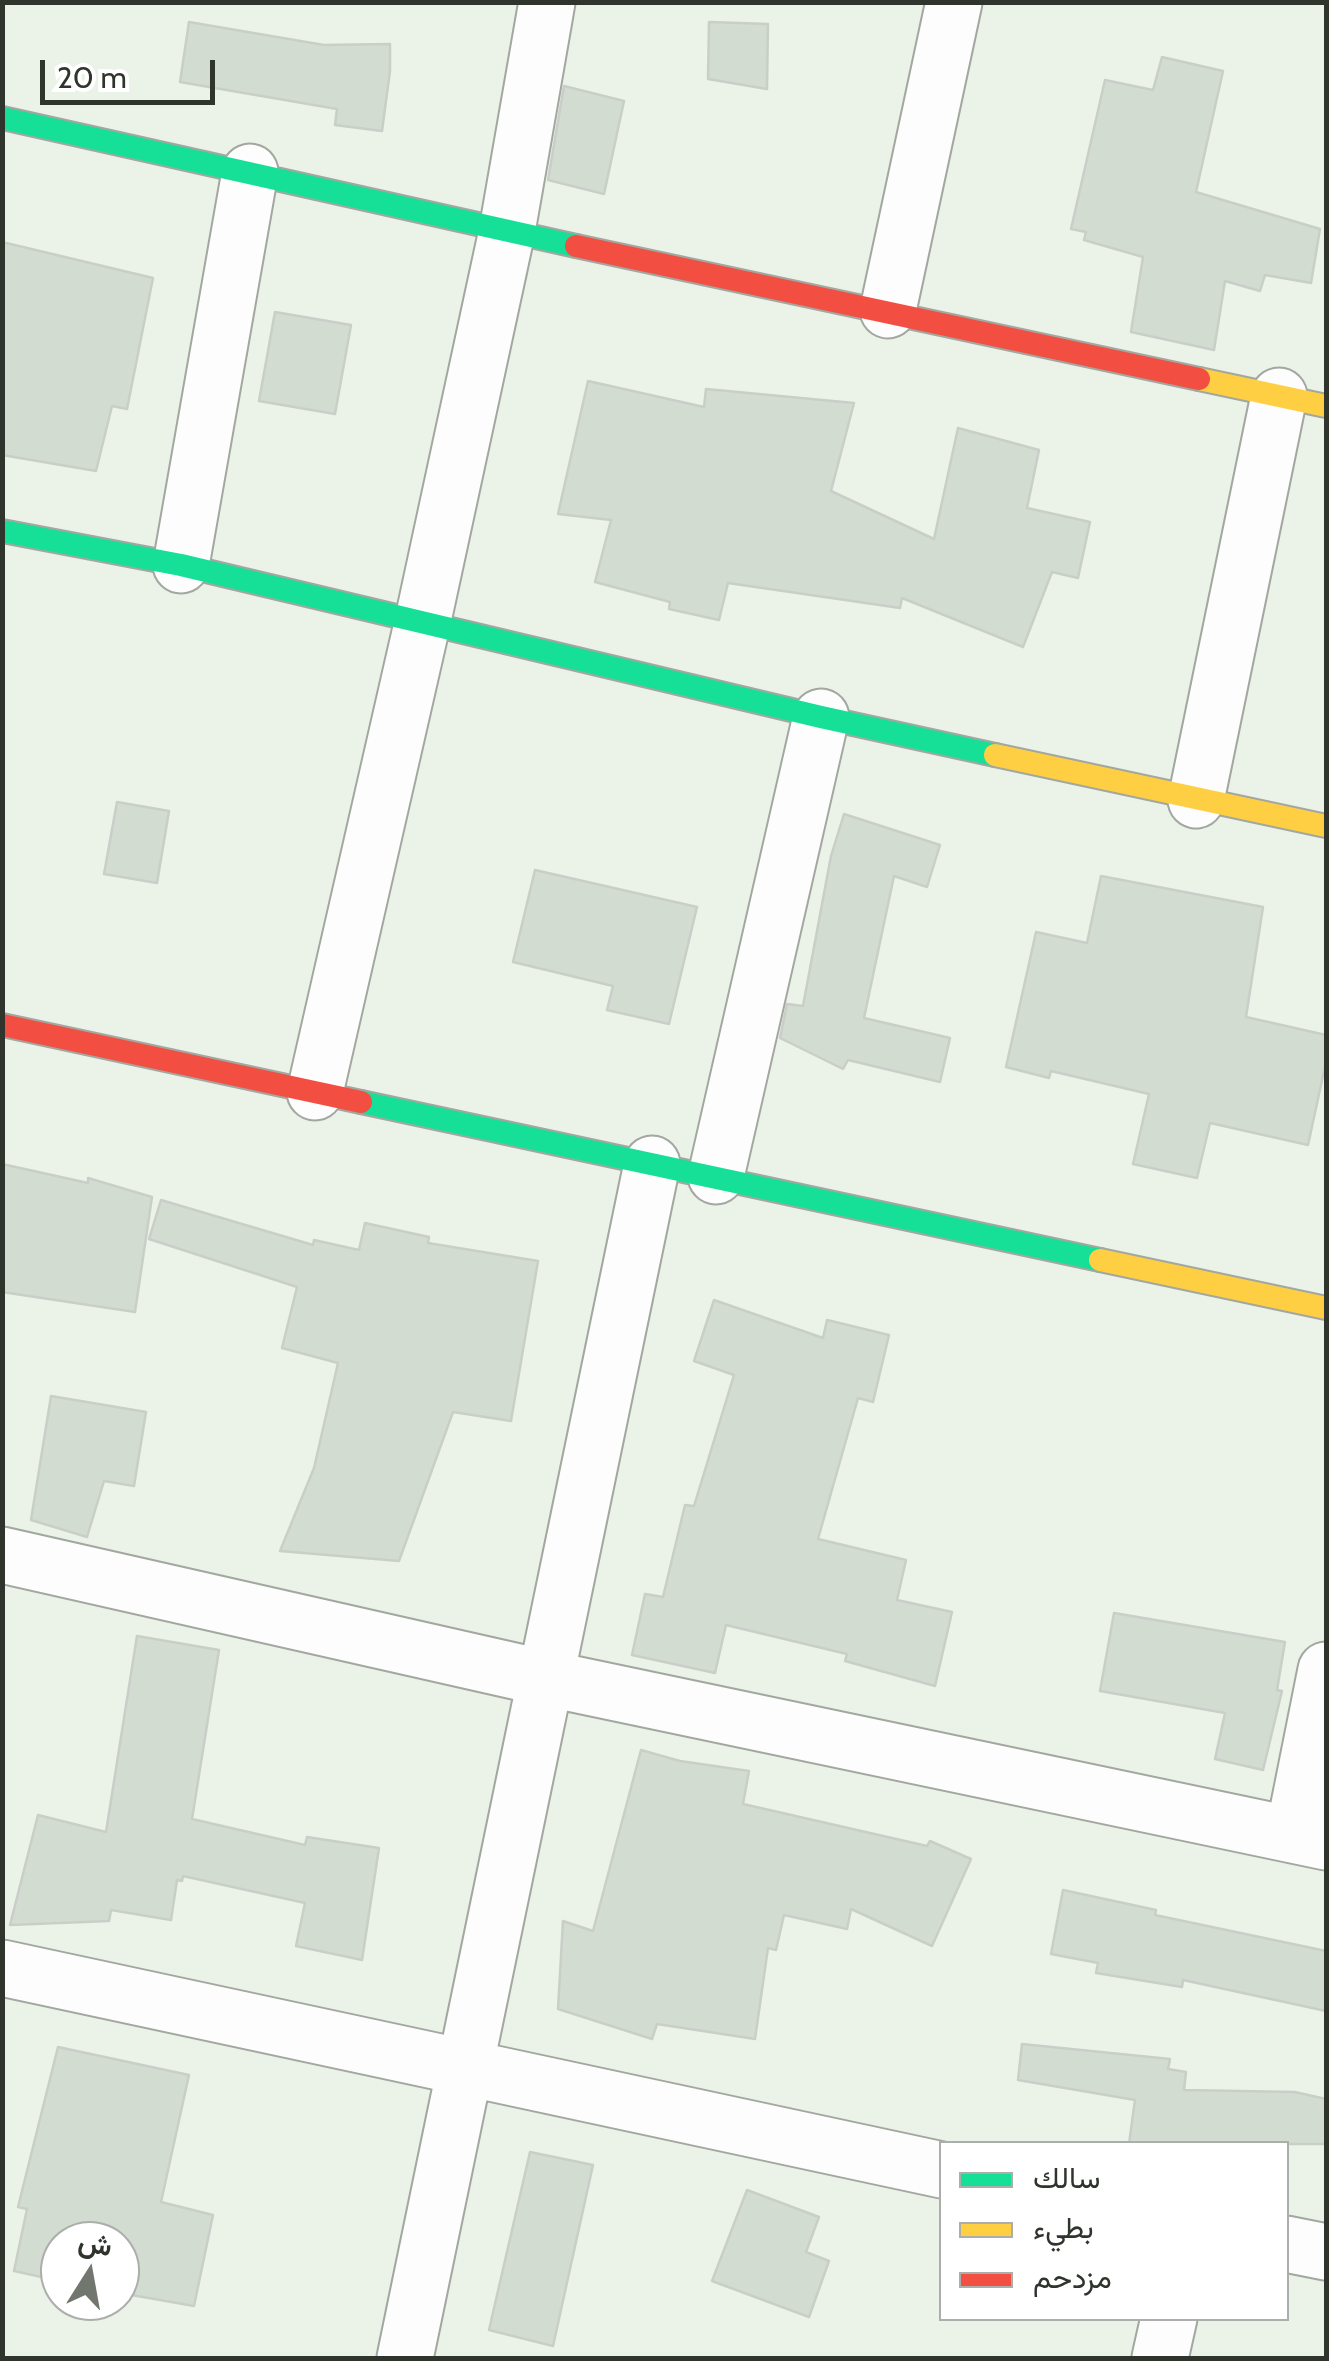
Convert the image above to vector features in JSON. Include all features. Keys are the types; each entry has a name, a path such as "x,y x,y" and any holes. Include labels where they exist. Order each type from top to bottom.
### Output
{"street":[{"path":"314,1092 507,231 547,2"},
{"path":"888,310 954,2"},
{"path":"2,118 507,231 1303,401 1196,800"},
{"path":"182,565 250,172"},
{"path":"2,531 182,565 821,717 1326,826"},
{"path":"716,1176 821,717"},
{"path":"2,1025 1326,1308"},
{"path":"405,2358 652,1164"},
{"path":"2,1555 545,1678 1310,1839 1326,1670"},
{"path":"2,1968 939,2169"},
{"path":"1289,2245 1326,2252"},
{"path":"1160,2358 1168,2321"}],"building":[{"path":"189,22 324,45 390,44 382,131 335,125 337,109 180,82"},
{"path":"709,22 768,24 767,89 708,79"},
{"path":"1162,57 1223,71 1196,192 1320,229 1311,283 1265,275 1260,291 1225,281 1214,350 1131,332 1143,257 1084,240 1086,232 1071,229 1105,80 1153,90"},
{"path":"564,86 624,101 604,194 548,180"},
{"path":"2,242 153,278 127,409 112,406 96,471 2,455"},
{"path":"275,312 351,325 335,414 259,401"},
{"path":"588,381 704,407 706,389 854,403 831,491 934,539 958,428 1039,450 1027,508 1090,522 1078,578 1052,572 1023,647 902,598 900,608 728,583 719,620 669,609 670,602 595,582 611,520 558,514"},
{"path":"117,802 169,811 157,883 104,874"},
{"path":"844,814 940,845 927,887 894,876 864,1018 950,1038 940,1082 848,1060 843,1069 780,1038 787,1004 803,1006 831,856"},
{"path":"535,870 697,907 669,1024 607,1010 613,986 513,962"},
{"path":"1101,876 1263,907 1246,1017 1326,1035 1326,1062 1308,1145 1210,1123 1197,1178 1133,1164 1149,1094 1051,1071 1049,1078 1006,1067 1036,932 1087,943"},
{"path":"2,1164 88,1183 88,1178 152,1197 135,1312 2,1292"},
{"path":"161,1200 313,1245 314,1240 359,1250 365,1223 429,1237 428,1243 538,1261 511,1421 453,1412 399,1561 280,1551 314,1468 338,1363 282,1348 297,1287 149,1239"},
{"path":"714,1300 823,1338 827,1320 889,1335 873,1402 858,1398 818,1539 906,1560 897,1600 952,1612 935,1686 845,1661 847,1654 726,1625 715,1673 632,1655 645,1594 663,1597 685,1505 694,1506 734,1375 694,1361"},
{"path":"51,1396 146,1412 134,1486 104,1481 87,1537 31,1520"},
{"path":"1114,1613 1285,1642 1277,1690 1282,1691 1263,1770 1215,1759 1225,1713 1100,1691"},
{"path":"137,1636 219,1650 192,1819 305,1845 307,1837 379,1848 362,1960 296,1946 305,1903 183,1876 182,1881 177,1880 171,1920 111,1910 109,1921 10,1925 38,1815 106,1832"},
{"path":"641,1750 680,1761 749,1771 743,1804 927,1846 930,1841 971,1859 932,1946 851,1909 847,1929 784,1915 776,1950 768,1948 755,2039 657,2024 652,2039 558,2009 563,1921 593,1931"},
{"path":"1063,1890 1156,1910 1155,1915 1326,1951 1326,2011 1183,1980 1182,1987 1096,1973 1098,1963 1051,1954"},
{"path":"1022,2044 1170,2059 1168,2069 1186,2072 1184,2090 1295,2092 1326,2099 1326,2144 1129,2141 1135,2100 1018,2080"},
{"path":"58,2047 189,2075 161,2202 213,2215 194,2306 140,2297 140,2221 40,2221 40,2277 14,2271 27,2209 18,2207"},
{"path":"530,2152 593,2165 553,2346 489,2330"},
{"path":"747,2190 819,2217 806,2252 829,2261 809,2317 712,2281"}],"traffic: fast":[{"path":"2,118 576,246"},
{"path":"2,531 181,565 995,755"},
{"path":"361,1102 1100,1260"}],"traffic: slow":[{"path":"1199,379 1326,406"},
{"path":"995,755 1326,826"},
{"path":"1100,1260 1326,1308"}],"traffic: jam":[{"path":"576,246 1199,379"},
{"path":"2,1025 361,1102"}]}
